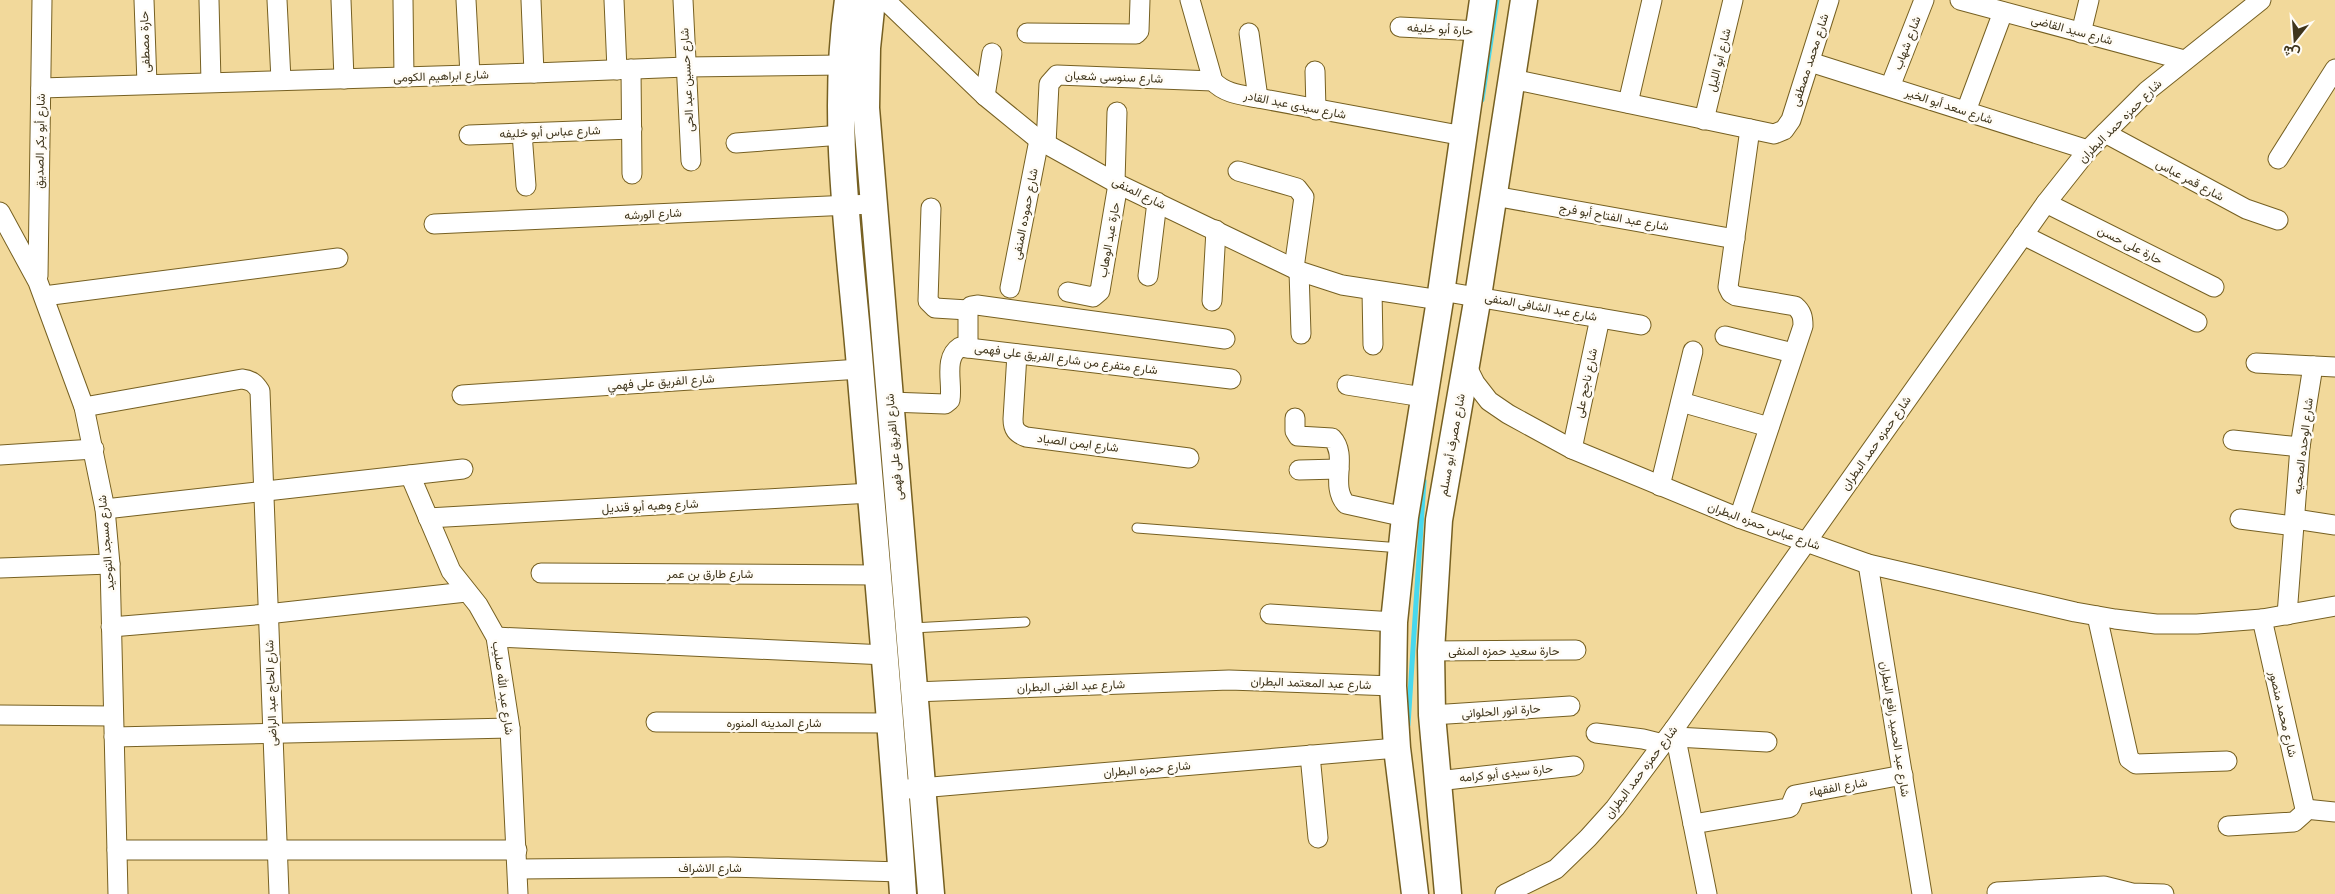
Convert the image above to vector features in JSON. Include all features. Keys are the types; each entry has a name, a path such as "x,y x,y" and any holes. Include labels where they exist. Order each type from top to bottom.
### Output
{"street":[{"name":"شارع أبو بكر الصديق","path":"41,289 42,0"},
{"name":"حارة مصطفى","path":"144,0 147,84"},
{"path":"209,0 211,82"},
{"path":"277,0 281,80"},
{"path":"341,0 344,79"},
{"path":"403,0 404,77"},
{"path":"466,0 470,75"},
{"path":"531,0 534,73"},
{"path":"614,0 632,129 632,174"},
{"name":"شارع حسين عبد الحى","path":"683,0 691,161"},
{"path":"848,0 842,65 842,135 846,205 892,723 903,883"},
{"name":"شارع الفريق على فهمى","path":"872,0 867,48 866,108 872,204 931,894"},
{"name":"شارع المنفى","path":"885,0 984,96 1042,142 1116,183 1296,269 1342,285 1372,290 1440,296"},
{"path":"1027,33 1136,34 1140,31 1140,0"},
{"path":"1191,0 1213,81"},
{"path":"1415,894 1397,748 1393,686 1394,622 1405,517 1440,296 1483,0"},
{"name":"شارع مصرف أبو مسلم","path":"1448,894 1432,715 1431,651 1439,520 1478,296 1524,0"},
{"path":"1628,103 1652,0"},
{"name":"شارع أبو الليل","path":"1704,120 1733,0"},
{"name":"شارع محمد مصطفى","path":"1750,129 1774,134 1784,130 1792,120 1829,0"},
{"name":"شارع شهاب","path":"1890,87 1924,0"},
{"name":"شارع سيد القاضى","path":"1960,0 2008,8 2081,33 2184,60"},
{"path":"2081,33 2089,0"},
{"name":"شارع حمزه حمد البطران","path":"1505,894 1528,889 1556,869 1616,808 1671,737 1805,542 2023,234 2088,150 2147,91 2261,0"},
{"path":"1966,111 2008,8"},
{"name":"حارة أبو خليفه","path":"1400,27 1479,31"},
{"path":"1249,33 1258,98"},
{"path":"984,96 992,53"},
{"name":"شارع سعد أبو الخير","path":"1810,62 2088,150"},
{"name":"شارع ابراهيم الكومى","path":"41,88 686,67 842,65"},
{"path":"2278,159 2335,69"},
{"path":"1315,71 1316,110"},
{"name":"شارع سنوسى شعبان","path":"1042,142 1049,84 1057,75 1213,81"},
{"path":"1512,78 1750,129 1728,281 1730,293 1736,296 1794,306 1800,311 1803,326 1739,518"},
{"name":"شارع سيدى عبد القادر","path":"1213,81 1219,88 1233,94 1464,136"},
{"path":"1116,183 1117,112"},
{"name":"شارع عباس أبو خليفه","path":"469,135 632,129"},
{"path":"522,133 526,186"},
{"name":"شارع قمر عباس","path":"2105,133 2246,210 2278,220"},
{"path":"736,143 842,135"},
{"name":"شارع حموده المنفى","path":"1010,288 1042,142"},
{"path":"1238,171 1297,188 1304,197 1296,269 1301,334"},
{"name":"حارة عبد الوهاب","path":"1068,292 1093,297 1100,291 1116,183"},
{"name":"شارع عبد الفتاح أبو فرج","path":"1494,196 1735,239"},
{"path":"1148,276 1157,202"},
{"name":"حارة على حسن","path":"2046,203 2214,287"},
{"name":"شارع الورشه","path":"434,224 872,204"},
{"path":"931,208 928,301 935,308 968,310"},
{"name":"شارع مسجد التوحيد","path":"0,212 41,289 84,407 105,509 110,564 118,894"},
{"path":"1212,301 1216,230"},
{"path":"2023,234 2197,322"},
{"path":"41,289 338,258"},
{"path":"1372,290 1373,345"},
{"name":"شارع عبد الشافى المنفى","path":"1440,296 1478,296 1641,325"},
{"path":"968,348 968,310 971,306 1225,339"},
{"name":"شارع ناجح على","path":"1572,449 1600,318"},
{"path":"1725,336 1793,353"},
{"name":"شارع متفرع من شارع الفريق على فهمى","path":"890,404 945,404 950,400 950,359 953,351 960,347 1231,378"},
{"path":"1660,486 1694,352"},
{"name":"شارع ايمن الصياد","path":"1017,354 1013,427 1018,433 1026,436 1189,458"},
{"path":"2256,363 2335,367"},
{"name":"شارع عباس حمزه البطران","path":"1466,365 1474,383 1489,401 1508,414 1572,449 1739,518 1868,564 2097,616 2156,624 2189,624 2262,619 2335,606"},
{"name":"شارع الوحده الصحيه","path":"2287,615 2300,447 2313,366"},
{"name":"شارع الفريق على فهمي","path":"462,395 860,370"},
{"name":"شارع الحاج عبد الراضى","path":"84,407 242,379 250,380 256,384 260,391 262,492 279,894"},
{"path":"1347,384 1461,397"},
{"path":"1681,402 1769,427"},
{"path":"863,405 890,404"},
{"path":"1295,418 1295,431 1298,436 1332,438 1336,442 1339,448 1339,494 1346,504 1405,517"},
{"path":"2233,440 2300,447"},
{"path":"0,455 94,449"},
{"path":"105,509 463,469"},
{"path":"1299,470 1339,469"},
{"name":"شارع عبد الله صليب","path":"410,475 451,572 489,621 496,637 510,728 518,860 518,894"},
{"name":"شارع وهبه أبو قنديل","path":"428,518 871,493"},
{"path":"2240,519 2335,525"},
{"path":"0,568 110,564"},
{"name":"شارع عبد الحميد رافع البطران","path":"1868,564 1922,894"},
{"name":"شارع طارق بن عمر","path":"541,573 879,575"},
{"path":"111,627 268,614 466,592"},
{"path":"1270,614 1394,622"},
{"path":"2097,616 2129,759 2136,764 2227,761"},
{"name":"شارع محمد منصور","path":"2262,619 2305,809"},
{"path":"496,637 886,655"},
{"name":"حارة سعيد حمزه المنفى","path":"1431,651 1576,650"},
{"name":"شارع عبد المعتمد البطران","path":"1228,680 1393,686"},
{"name":"شارع عبد الغنى البطران","path":"914,692 1228,680"},
{"name":"حارة انور الحلوانى","path":"1432,715 1570,706"},
{"path":"0,715 113,716"},
{"name":"شارع المدينه المنوره","path":"656,722 892,723"},
{"path":"114,737 510,728"},
{"path":"1596,733 1643,739 1671,737 1767,742"},
{"path":"1671,737 1693,824 1707,894"},
{"name":"شارع حمزه البطران","path":"896,790 1397,748"},
{"path":"1310,755 1318,838"},
{"name":"حارة سيدى أبو كرامه","path":"1437,781 1574,766"},
{"name":"شارع الفقهاء","path":"1693,824 1788,808 1796,795 1903,775"},
{"path":"2228,826 2294,822 2305,809 2335,812"},
{"name":"شارع الاشراف","path":"117,850 277,851 728,867 903,883"},
{"path":"1997,892 2104,886 2132,894 2164,894"}],"lane":[{"path":"1137,528 1402,548"},
{"path":"909,629 1025,622"}],"waterway":[{"path":"1482,100 1497,0"},
{"path":"1408,725 1424,481"}]}
